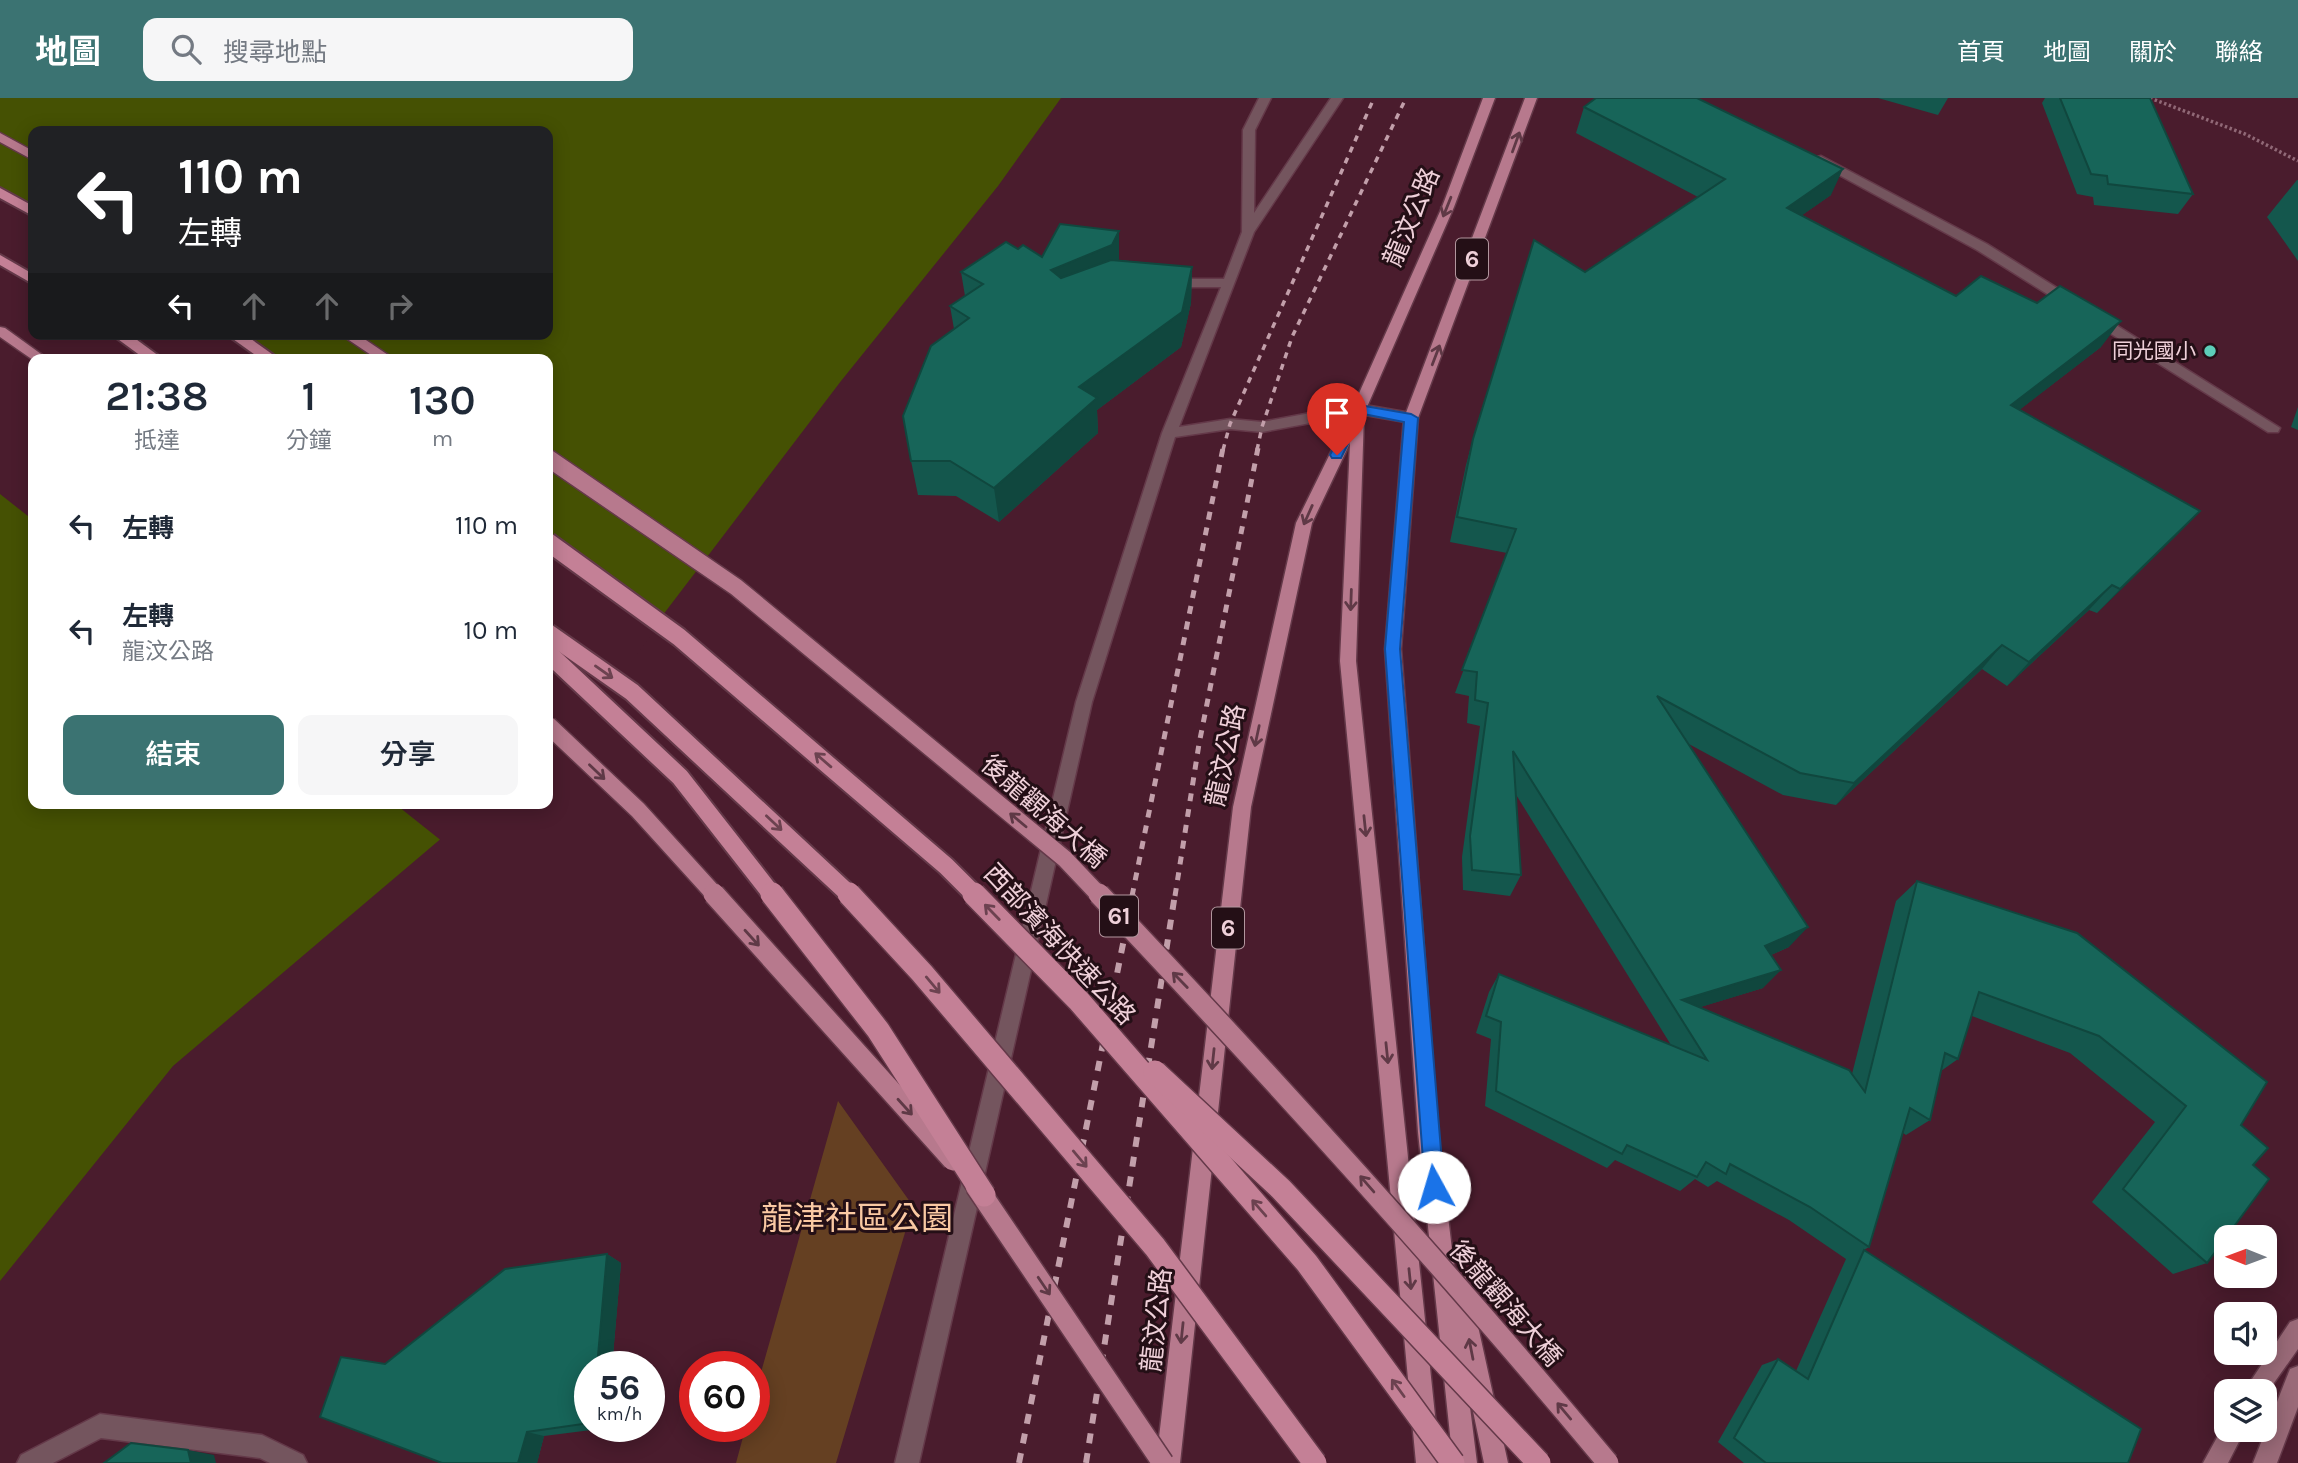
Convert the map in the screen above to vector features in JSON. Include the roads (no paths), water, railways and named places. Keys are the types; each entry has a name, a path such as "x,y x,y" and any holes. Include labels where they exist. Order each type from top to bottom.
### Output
{"highway":[{"path":"0,192 28,209"},
{"path":"0,259 28,277"},
{"path":"127,340 148,354"},
{"path":"242,340 264,354"},
{"name":"西部濱海快速公路","path":"553,546 680,636 946,866 1079,1002 1307,1263 1453,1463"},
{"path":"553,637 632,692 831,875 922,973 1155,1247 1315,1463"},
{"path":"553,658 680,777 877,1030 984,1195"},
{"path":"1079,1002 1281,1189 1539,1463"}],"main road":[{"name":"龍汶公路","path":"1165,1463 1242,807 1304,523 1359,409 1448,207 1489,98"},
{"name":"6","path":"1465,1463 1428,1132 1392,649 1411,418 1531,98"},
{"path":"0,137 28,153"},
{"path":"0,331 34,354"},
{"path":"357,340 379,354"},
{"path":"1359,409 1348,661 1428,1463"},
{"name":"後龍觀海大橋","path":"553,461 736,587 1065,859 1274,1079 1516,1352 1608,1463"},
{"path":"553,730 638,810 984,1195 1165,1463"},
{"path":"1428,1132 1496,1463"},
{"path":"2263,1379 2298,1330"},
{"path":"2265,1463 2298,1377"},
{"path":"2215,1463 2226,1442"}],"lane":[{"path":"1248,233 1249,130 1265,98"},
{"path":"907,1463 1084,702 1169,433 1248,233 1337,98"},
{"path":"1804,152 1982,247 2273,428"},
{"path":"1149,283 1230,283"},
{"path":"1169,433 1230,424 1262,427 1359,409 1411,418"},
{"path":"29,1463 100,1426 262,1447 295,1463"}],"railway":[{"path":"1223,450 1230,424 1374,98"},
{"path":"1257,450 1292,337 1406,98"},
{"path":"1132,896 1223,448"},
{"path":"1175,896 1199,744 1258,448"},
{"path":"1019,1463 1133,894"},
{"path":"1086,1463 1175,894"}],"place":[{"name":"同光國小","path":"2210,351"}],"park label":[{"name":"龍津社區公園","path":"857,1218"}]}
